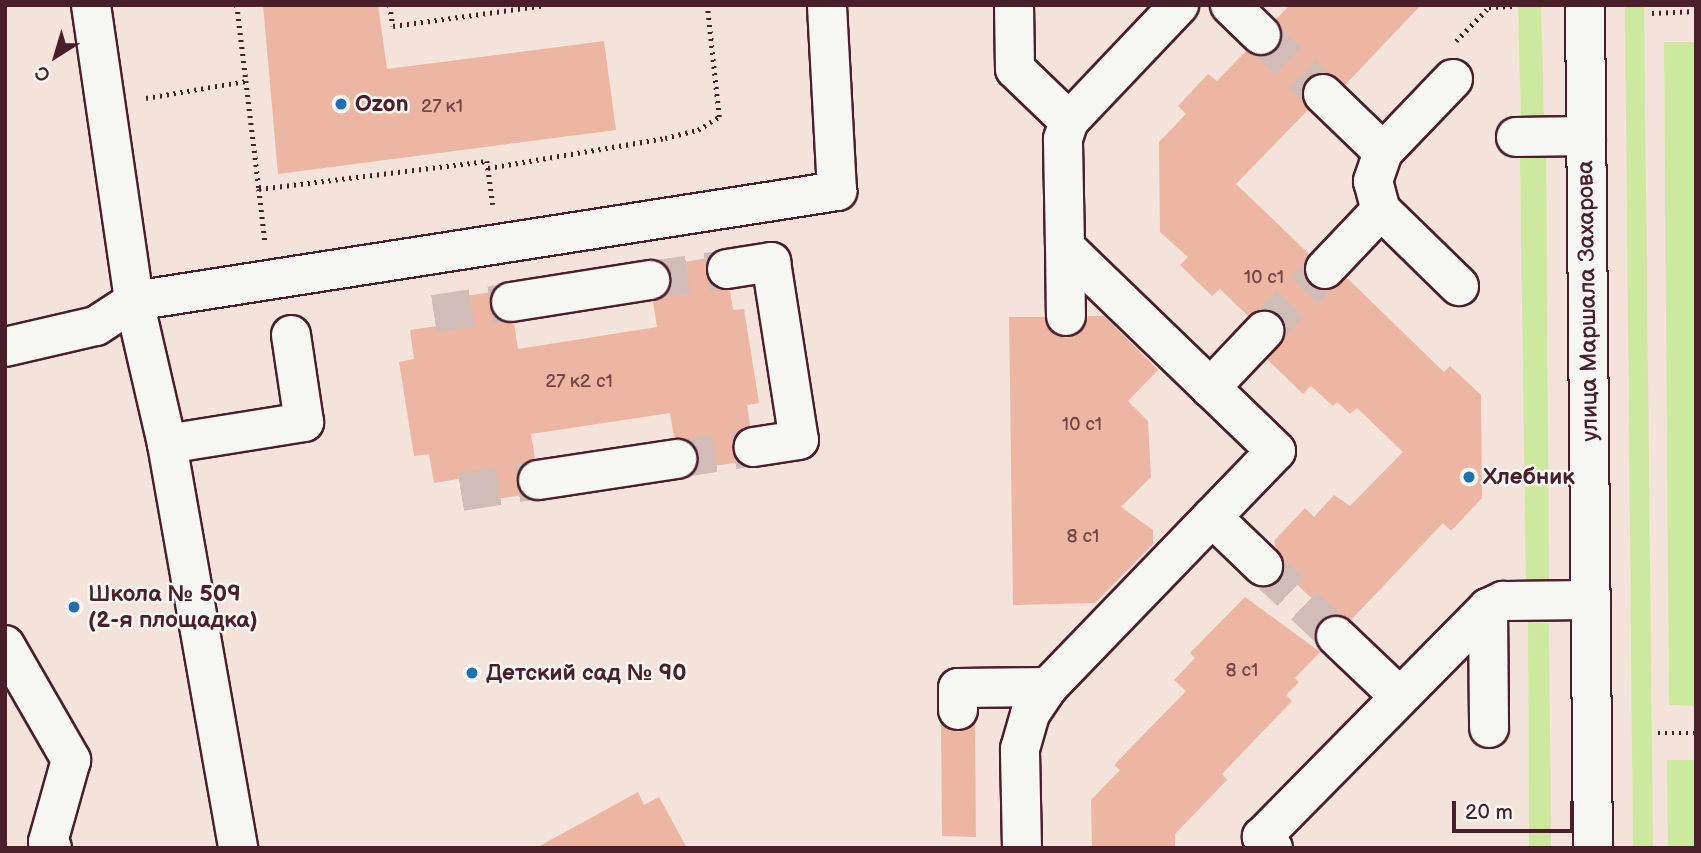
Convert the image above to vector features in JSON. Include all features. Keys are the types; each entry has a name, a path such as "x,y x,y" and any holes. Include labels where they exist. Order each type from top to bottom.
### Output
{"street":[{"path":"91,5 134,301 167,444 238,848"},
{"path":"5,347 96,326 134,301 837,191 827,5"},
{"path":"1014,5 1015,69 1069,121"},
{"path":"1066,316 1063,139 1069,121 1179,5"},
{"path":"1230,5 1261,35"},
{"name":"улица Маршала Захарова","path":"1585,5 1593,848"},
{"path":"1453,79 1383,152 1374,181 1381,210 1460,286"},
{"path":"1323,94 1383,152"},
{"path":"1516,137 1586,136"},
{"path":"754,447 799,440 764,203"},
{"path":"1325,269 1381,210"},
{"path":"1022,848 1020,749 1030,715 1048,687 1276,451 1065,247"},
{"path":"727,268 771,262"},
{"path":"511,302 650,280"},
{"path":"1210,388 1264,331"},
{"path":"167,444 304,422 291,335"},
{"path":"538,480 677,459"},
{"path":"1212,517 1263,566"},
{"path":"1273,848 1262,837 1488,608 1503,601 1591,600"},
{"path":"1488,608 1489,728"},
{"path":"1336,636 1400,698"},
{"path":"5,645 71,760 48,842 52,848"},
{"path":"958,710 958,688 1048,687"}],"path":[{"path":"237,5 269,280"},
{"path":"390,5 393,26 546,5"},
{"path":"488,168 665,138 698,130 719,117 707,5"},
{"path":"1652,13 1696,11"},
{"path":"106,105 246,81"},
{"path":"259,190 487,161 499,244"},
{"path":"1658,733 1696,733"}],"green space":[{"path":"1518,5 1541,5 1544,116 1521,116"},
{"path":"1625,5 1644,5 1653,848 1633,848"},
{"path":"1664,42 1696,42 1696,706 1669,705"},
{"path":"1546,157 1549,585 1526,585 1520,158"},
{"path":"1528,622 1549,624 1551,848 1529,848"},
{"path":"1667,760 1696,760 1696,848 1668,848"}],"building":[{"path":"263,5 378,5 387,69 604,41 616,130 278,174"},
{"path":"1290,5 1421,5 1345,85 1328,73 1308,78 1302,89 1308,110 1236,184 1309,254 1304,275 1310,285 1331,290 1347,278 1444,372 1450,366 1481,395 1482,498 1451,531 1443,523 1351,620 1329,615 1284,572 1274,541 1305,508 1314,517 1334,495 1350,506 1403,452 1357,408 1350,414 1337,402 1333,406 1311,386 1303,394 1267,359 1285,337 1279,316 1268,310 1248,316 1220,289 1212,296 1180,265 1188,257 1160,232 1159,142 1186,114 1178,106 1208,74 1217,81 1246,51 1256,56 1276,51 1282,40 1276,19"},
{"path":"708,258 710,282 730,291 733,310 744,309 759,403 747,405 750,425 733,440 739,462 696,469 694,446 674,437 670,413 531,434 535,458 517,473 523,495 463,504 459,479 434,483 429,454 414,456 399,362 414,359 410,330 436,326 432,301 492,292 490,306 503,322 514,324 518,349 657,327 653,302 671,287 666,265"},
{"path":"1088,316 1104,316 1158,370 1128,401 1148,421 1151,477 1121,507 1153,530 1153,544 1095,603 1013,605 1009,317 1044,317 1055,335 1067,338 1085,327"},
{"path":"1245,597 1320,652 1295,678 1299,682 1286,695 1292,701 1222,774 1227,780 1175,834 1175,848 1092,848 1091,800 1120,770 1114,765 1186,691 1174,680 1195,658 1190,653"},
{"path":"941,723 959,732 975,723 976,837 942,836"},
{"path":"638,792 644,805 659,797 687,848 536,848"}],"tunnel":[{"path":"1261,35 1323,94"},
{"path":"650,280 727,269"},
{"path":"1264,331 1325,269"},
{"path":"434,314 511,302"},
{"path":"677,459 754,447"},
{"path":"461,492 538,480"},
{"path":"1263,566 1336,636"}],"place":[{"name":"Ozon","path":"341,104"},
{"name":"Хлебник","path":"1469,477"},
{"name":"Школа № 509 (2-я площадка)","path":"74,607"},
{"name":"Детский сад № 90","path":"472,673"}]}
